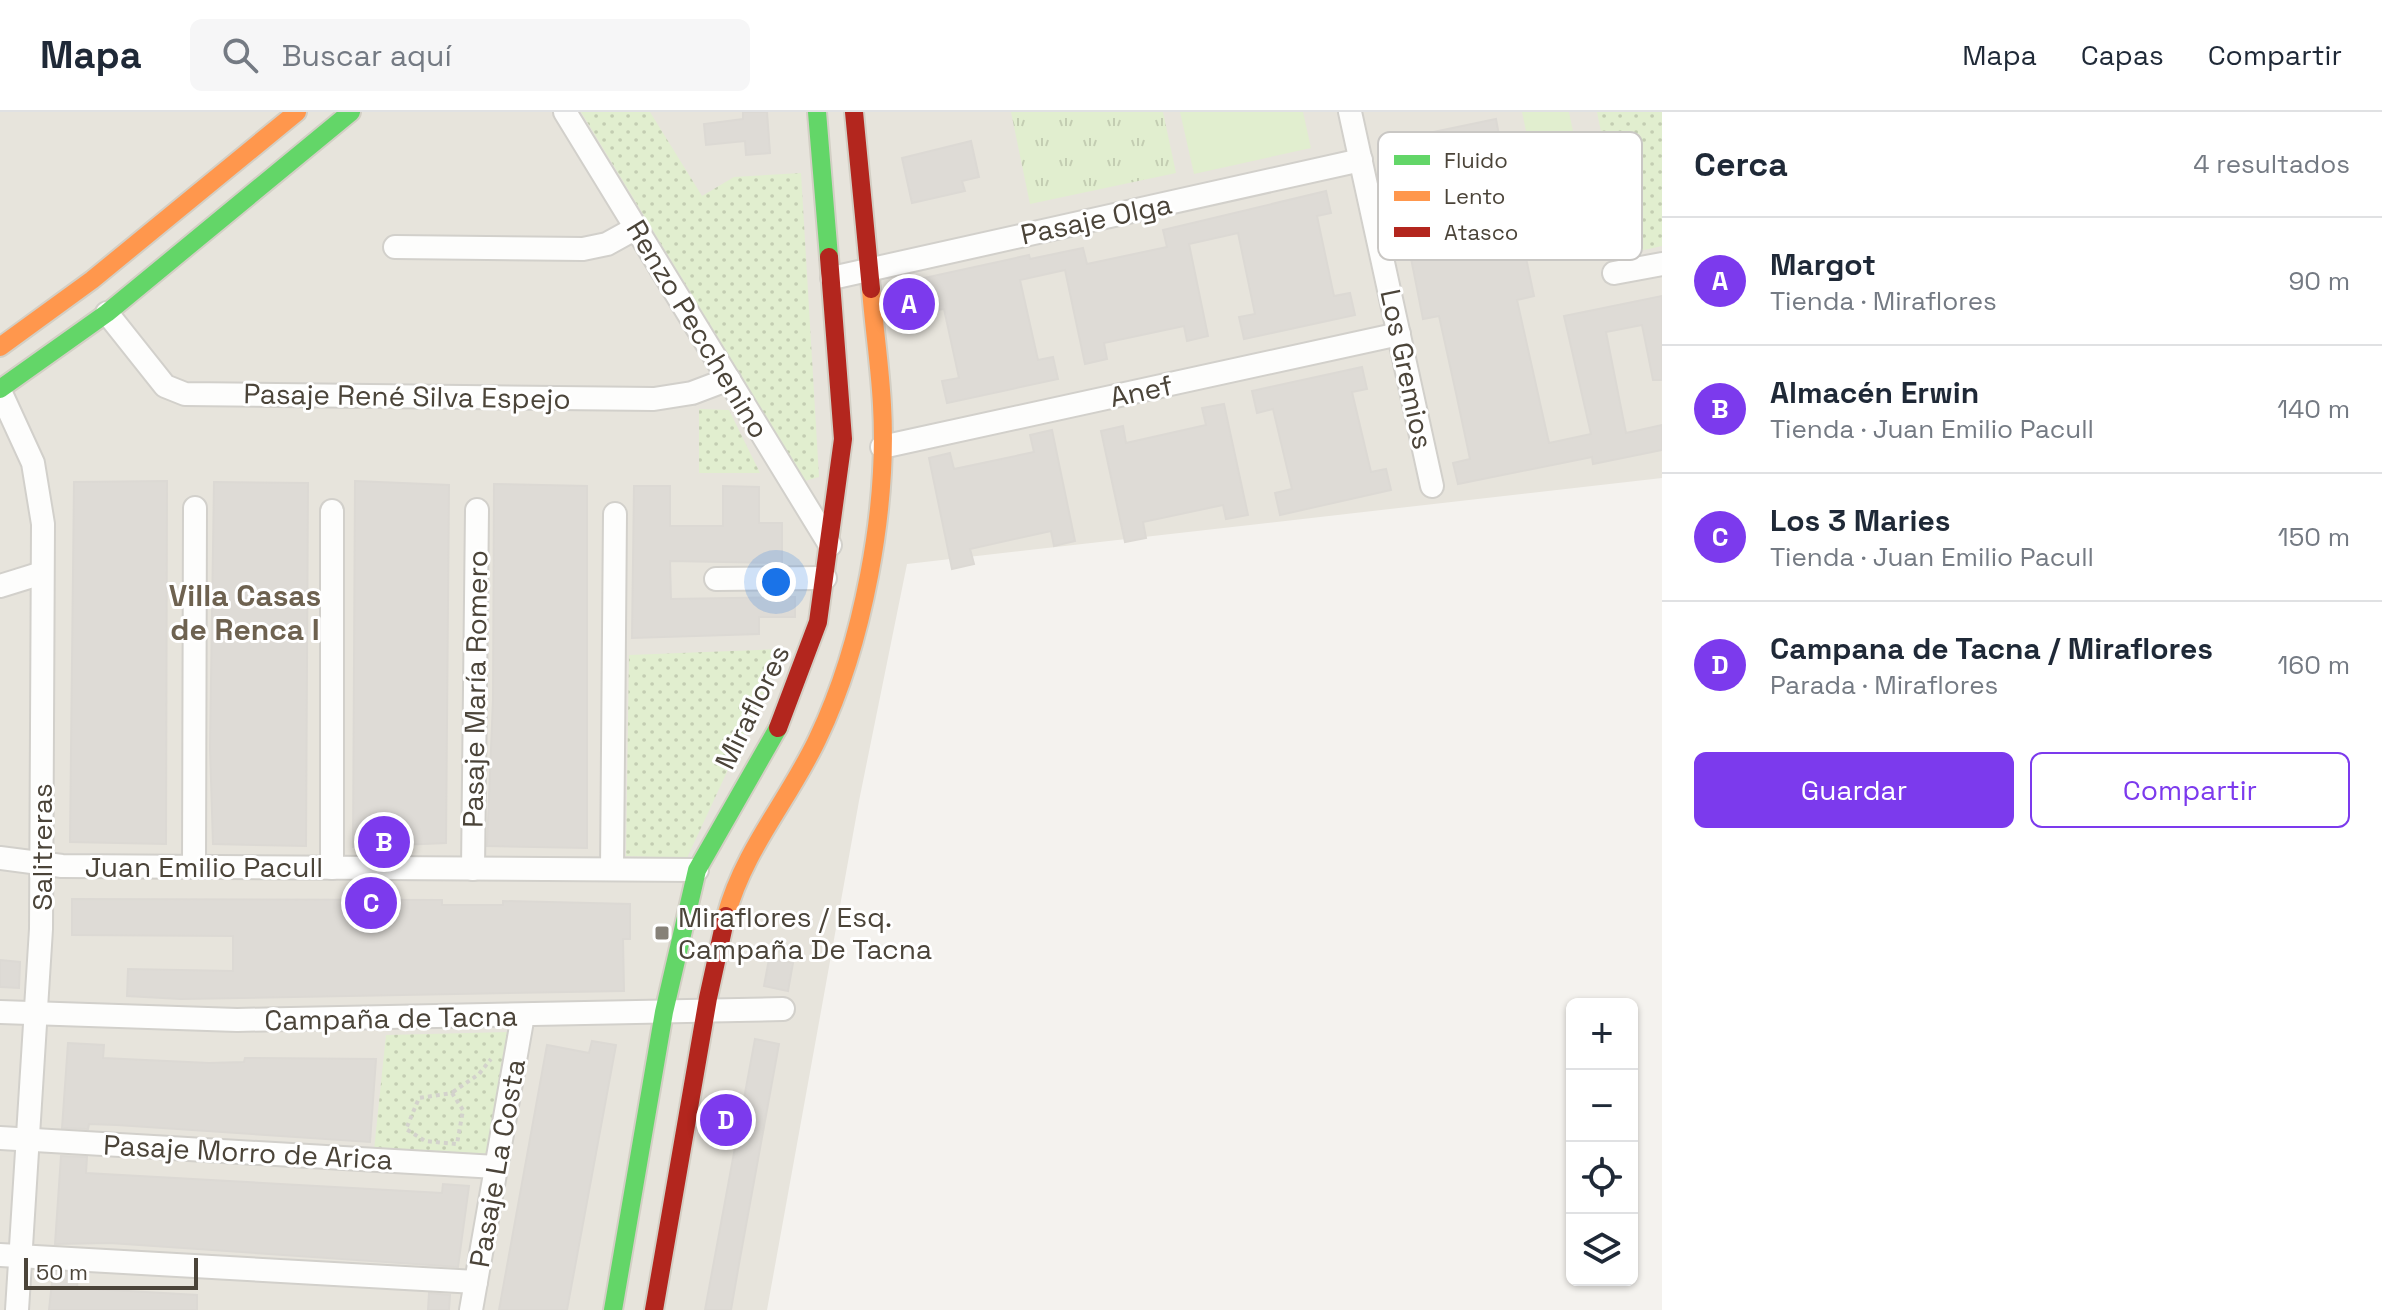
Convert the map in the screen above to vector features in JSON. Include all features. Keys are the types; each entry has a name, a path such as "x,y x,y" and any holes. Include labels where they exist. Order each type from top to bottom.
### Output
{"main road":[{"path":"0,347 92,280 297,112"},
{"path":"0,390 107,313 351,112"},
{"name":"Miraflores","path":"613,1310 664,1012 697,870 790,703 811,648 825,578 843,439 817,112"},
{"path":"654,1310 706,1011 727,916 742,868 817,740 847,658 874,522 882,447 880,371 854,112"}],"street":[{"name":"Renzo Pecchenino","path":"565,112 636,228 720,383 830,546"},
{"name":"Los Gremios","path":"1350,112 1378,238"},
{"name":"Pasaje Olga","path":"832,278 1361,160"},
{"path":"395,247 583,249 607,244 636,228"},
{"name":"Los Gremios","path":"1383,260 1432,486"},
{"path":"1614,273 1662,264"},
{"name":"Pasaje René Silva Espejo","path":"107,313 165,386 185,394 654,399 720,383"},
{"name":"Anef","path":"882,447 1399,334"},
{"name":"Salitreras","path":"0,390 25,442 38,485 43,524 41,863 28,1139 10,1255 17,1310"},
{"path":"194,867 195,508"},
{"name":"Pasaje María Romero","path":"473,869 477,510"},
{"path":"332,511 332,868"},
{"path":"612,869 615,514"},
{"path":"0,586 42,573"},
{"path":"716,579 825,578"},
{"name":"Juan Emilio Pacull","path":"0,858 62,866 697,870"},
{"name":"Campaña de Tacna","path":"0,1012 237,1020 783,1009"},
{"name":"Pasaje La Costa","path":"471,1310 523,1015"},
{"name":"Pasaje Morro de Arica","path":"0,1138 496,1167"},
{"path":"10,1255 476,1282"}],"path":[{"path":"452,1093 463,1110 457,1144 425,1141 406,1129 419,1098 452,1093 479,1074 497,1050"}],"shaded area":[{"path":"0,112 1662,112 1662,478 907,564 859,801 767,1310 0,1310"}],"green space":[{"path":"581,112 650,112 702,196 734,177 801,173 819,477 805,481"},
{"path":"1011,112 1163,112 1176,173 1030,204"},
{"path":"1180,112 1303,112 1311,148 1194,174"},
{"path":"1522,112 1569,112 1573,132 1526,132"},
{"path":"1597,112 1662,112 1662,246 1642,250 1642,132 1601,132"},
{"path":"699,409 729,410 760,473 699,473"},
{"path":"784,649 687,858 626,856 629,655"},
{"path":"511,1032 489,1160 374,1150 386,1035"}],"building":[{"path":"743,112 767,112 770,153 746,155 745,141 706,145 704,124 743,119"},
{"path":"1496,119 1498,132 1433,132"},
{"path":"971,141 979,177 962,181 965,191 912,203 902,158"},
{"path":"1326,191 1331,213 1317,216 1334,296 1350,293 1355,315 1244,339 1239,317 1255,314 1238,233 1189,244 1208,336 1187,341 1184,326 1104,343 1107,359 1085,364 1065,270 1020,280 1038,360 1053,357 1058,379 947,403 942,381 959,378 944,309 901,315 897,278 915,276 915,280 1029,255 1030,259 1083,248 1087,264 1167,247 1163,230"},
{"path":"1411,260 1526,260 1534,296 1517,300 1549,443 1591,434 1564,316 1662,296 1662,380 1653,380 1642,325 1606,332 1626,433 1662,425 1662,450 1593,464 1592,457 1458,484 1453,463 1470,459 1456,393 1439,316 1423,319"},
{"path":"1362,367 1367,389 1352,392 1371,472 1386,469 1391,490 1280,515 1275,493 1292,489 1273,409 1257,413 1252,391"},
{"path":"1224,404 1248,515 1226,519 1223,505 1143,522 1146,538 1125,542 1101,431 1123,426 1126,443 1206,425 1202,408"},
{"path":"1052,430 1075,541 1054,546 1051,531 970,549 974,564 952,569 929,458 950,453 954,469 1034,452 1030,435"},
{"path":"167,481 166,844 70,842 74,482"},
{"path":"355,481 449,485 446,843 353,847"},
{"path":"214,482 308,483 306,846 213,844 210,748"},
{"path":"494,484 587,486 587,848 487,846 493,700"},
{"path":"634,486 670,486 670,526 723,526 723,486 759,487 759,523 782,523 782,563 670,561 671,599 795,597 795,617 759,617 759,634 632,638"},
{"path":"72,899 442,900 442,905 503,905 503,901 630,904 630,939 623,939 624,991 181,999 127,996 128,969 233,971 233,936 72,935"},
{"path":"769,959 793,963 788,991 764,986"},
{"path":"0,960 20,962 19,988 0,987"},
{"path":"755,1039 779,1044 731,1310 705,1310"},
{"path":"592,1041 616,1045 567,1310 499,1310 547,1045 589,1053"},
{"path":"68,1043 104,1045 103,1058 209,1063 244,1062 245,1058 376,1059 370,1142 117,1125 89,1124 88,1129 62,1128"},
{"path":"61,1156 87,1157 86,1173 442,1193 443,1184 469,1186 458,1267 110,1243 55,1244"},
{"path":"53,1272 78,1273 77,1288 197,1295 197,1310 49,1310"},
{"path":"429,1293 450,1295 449,1310 428,1310"}],"traffic: fast":[{"path":"0,389 107,313 351,112"},
{"path":"817,112 829,257"},
{"path":"613,1310 664,1012 697,870 778,728"}],"traffic: slow":[{"path":"0,347 92,280 297,112"},
{"path":"726,916 755,847 818,738 834,701 860,619 876,531 883,445 871,289"}],"traffic: jam":[{"path":"854,112 871,289"},
{"path":"778,728 818,622 843,439 829,257"},
{"path":"654,1310 708,998 726,916"}],"place":[{"name":"Margot","path":"909,304"},
{"name":"Almacén Erwin","path":"384,842"},
{"name":"Los 3 Maries","path":"371,903"},
{"name":"Miraflores / Esq. Campaña De Tacna","path":"662,933"},
{"name":"Campana de Tacna / Miraflores","path":"726,1120"}],"district":[{"name":"Villa Casas de Renca I","path":"245,612"}]}
